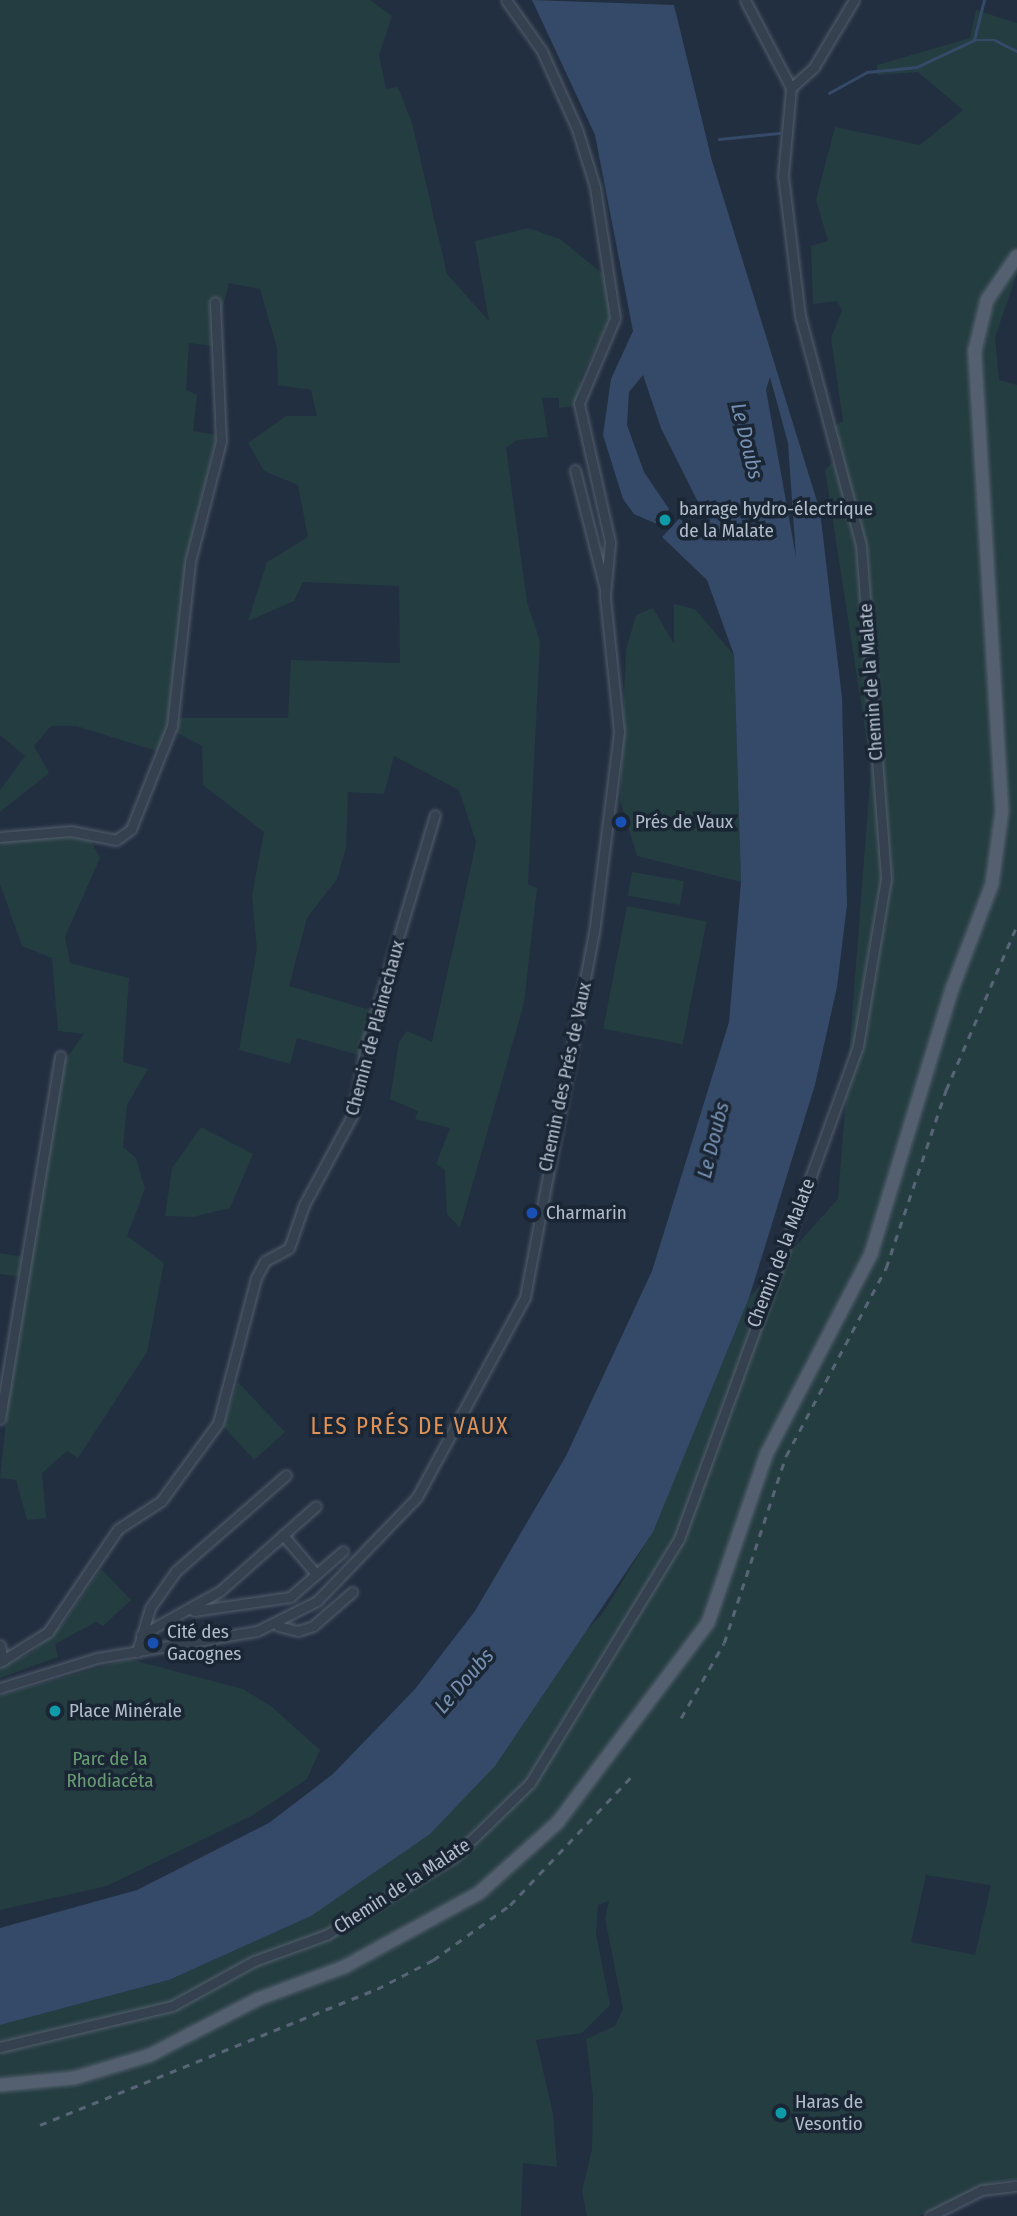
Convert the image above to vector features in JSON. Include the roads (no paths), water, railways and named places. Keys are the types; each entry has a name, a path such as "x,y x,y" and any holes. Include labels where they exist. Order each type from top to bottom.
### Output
{"main road":[{"path":"0,2085 74,2078 150,2055 258,1999 344,1967 479,1893 558,1822 708,1623 767,1453 871,1254 951,989 992,884 1003,811 975,350 987,300 1017,256"}],"street":[{"name":"Chemin des Prés de Vaux","path":"506,0 542,51 577,129 613,284 613,328 579,403 610,542 606,589"},
{"path":"745,0 791,88 814,67 854,0"},
{"name":"Chemin de la Malate","path":"0,2047 172,2006 254,1961 326,1935 455,1856 530,1783 679,1539 858,1046 886,878 861,545 800,316 783,176 791,88"},
{"path":"0,837 71,831 116,840 131,829 172,726 190,562 222,434 215,302"},
{"name":"Chemin des Prés de Vaux","path":"0,1688 136,1652 278,1626 351,1570 417,1497 525,1297 553,1123 594,933 619,732 606,589 575,470"},
{"name":"Chemin de Plainechaux","path":"1,1662 48,1632 118,1529 161,1501 218,1423 256,1278 265,1261 289,1248 304,1205 353,1114 366,1046 435,815"},
{"path":"0,1419 60,1056"},
{"path":"136,1652 150,1608 176,1571 286,1475"},
{"path":"141,1635 192,1611 316,1506"},
{"path":"283,1535 316,1574"},
{"path":"192,1611 290,1597 343,1550"},
{"path":"278,1626 298,1632 313,1626 352,1592"},
{"path":"0,1645 1,1662"},
{"path":"930,2216 982,2190 1017,2186"}],"water":[{"name":"Le Doubs","path":"532,0 674,5 712,161 820,511 842,698 847,905 837,987 815,1085 749,1298 653,1532 495,1766 430,1834 311,1916 169,1980 0,2025 0,1928 137,1890 269,1823 333,1774 415,1689 475,1611 566,1456 652,1271 729,1022 741,882 734,655 707,580 662,537 679,519 700,528 707,520 661,428 643,375 629,392 627,425 644,472 669,509 657,524 634,514 623,499 603,435 611,379 633,331 595,135","holes":["770,377 788,443 796,557 766,390"]}],"waterway":[{"path":"974,40 984,0"},
{"path":"829,93 867,72 917,67 974,40 995,40 1017,51"},
{"path":"719,139 779,133"}],"railway":[{"path":"681,1718 724,1643 786,1456 886,1268 946,1090 1017,925"},
{"path":"40,2125 377,1989 433,1960 510,1905 632,1776"}],"place":[{"name":"barrage hydro-électrique de la Malate","path":"665,520"},
{"name":"Prés de Vaux","path":"621,822"},
{"name":"Charmarin","path":"532,1213"},
{"name":"Cité des Gacognes","path":"153,1643"},
{"name":"Place Minérale","path":"55,1711"},
{"name":"Haras de Vesontio","path":"781,2113"}],"district":[{"name":"LES PRÉS DE VAUX","path":"410,1426"}],"park label":[{"name":"Parc de la Rhodiacéta","path":"110,1770"}]}
